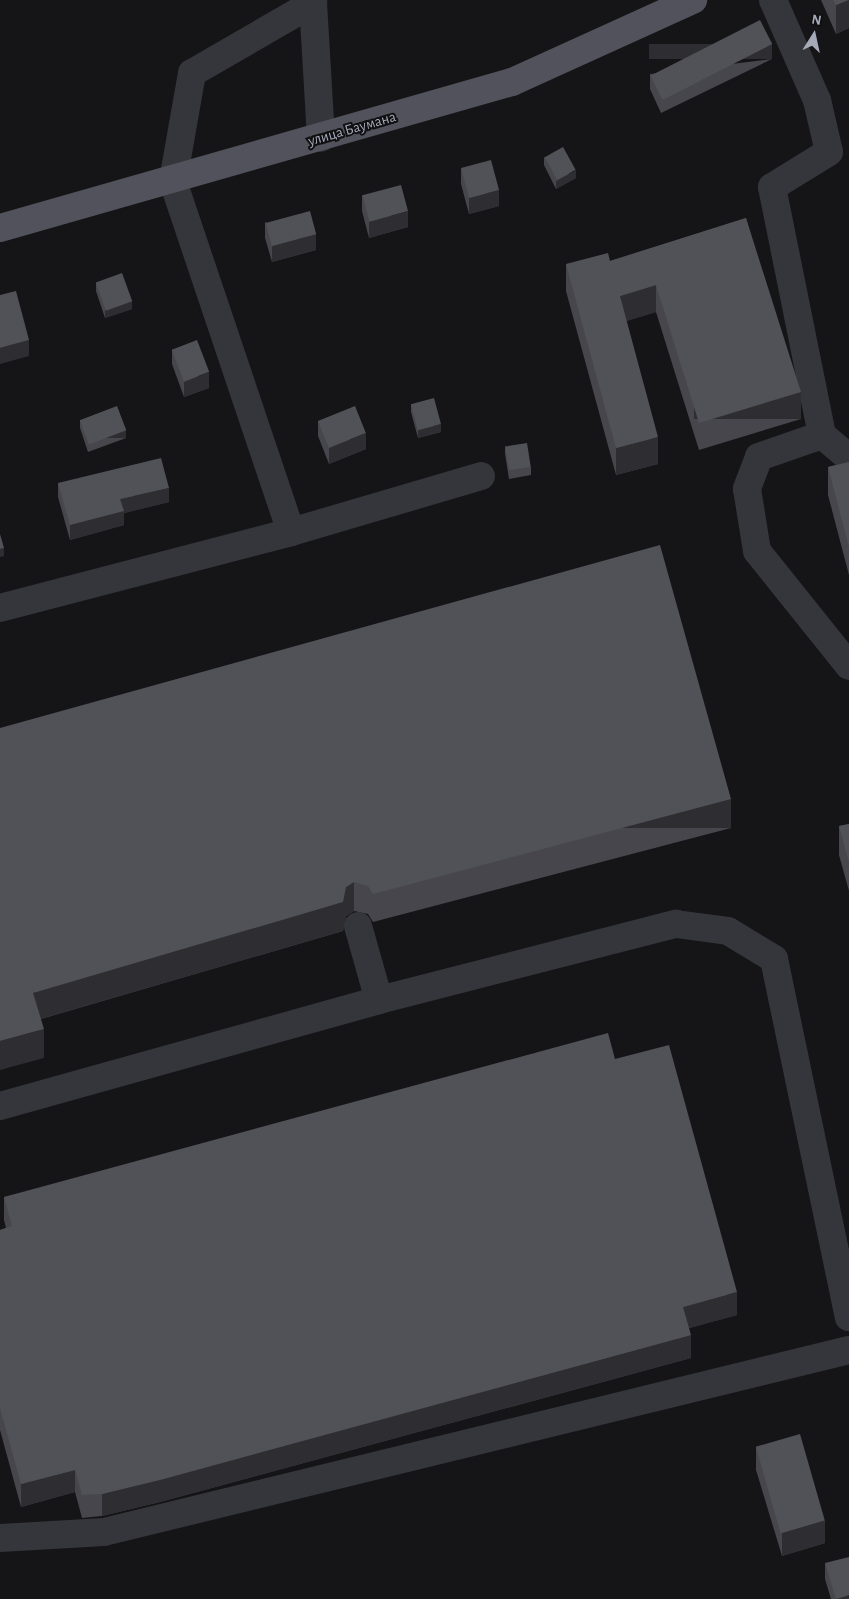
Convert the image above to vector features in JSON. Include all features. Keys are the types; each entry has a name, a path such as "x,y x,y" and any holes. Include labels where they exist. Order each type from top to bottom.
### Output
{"main road":[{"name":"улица Баумана","path":"0,228 173,181 512,82 692,0"}],"street":[{"path":"773,0 839,148 772,187 822,435 849,458"},
{"path":"290,532 173,181 192,72 312,1 321,138"},
{"path":"822,435 758,457 747,489 757,551 849,666"},
{"path":"0,608 290,532 481,476"},
{"path":"0,1106 379,1000 676,924 728,931 774,959 849,1317"},
{"path":"358,926 379,1000"},
{"path":"0,1538 104,1532 849,1350"}],"building":[{"path":"833,0 848,0 836,5"},
{"path":"760,20 772,44 663,100 650,76"},
{"path":"563,147 576,170 557,180 545,157"},
{"path":"491,160 499,190 469,198 461,168"},
{"path":"401,185 408,211 369,221 362,195"},
{"path":"310,211 316,234 272,246 266,223"},
{"path":"746,218 801,392 699,423 656,285 620,296 658,437 616,448 566,264 608,253 610,261"},
{"path":"122,273 132,301 106,311 96,283"},
{"path":"16,291 29,340 0,348 0,295"},
{"path":"197,340 209,372 184,381 172,350"},
{"path":"434,398 441,424 418,430 411,404"},
{"path":"117,406 126,430 89,445 80,420"},
{"path":"355,406 366,433 329,448 318,421"},
{"path":"527,443 531,467 509,470 505,446"},
{"path":"161,458 169,488 120,499 124,511 70,525 58,483"},
{"path":"849,462 849,547 828,467"},
{"path":"0,534 4,548 0,549"},
{"path":"660,545 731,799 373,894 368,886 354,882 346,887 343,902 33,993 44,1029 0,1041 0,728"},
{"path":"849,824 849,862 839,826"},
{"path":"608,1033 615,1059 669,1045 737,1292 683,1307 691,1335 160,1480 102,1494 82,1495 75,1470 21,1484 0,1408 0,1230 12,1226 4,1197"},
{"path":"800,1434 825,1521 781,1533 756,1447"},
{"path":"849,1557 849,1595 836,1599 825,1563"}]}
